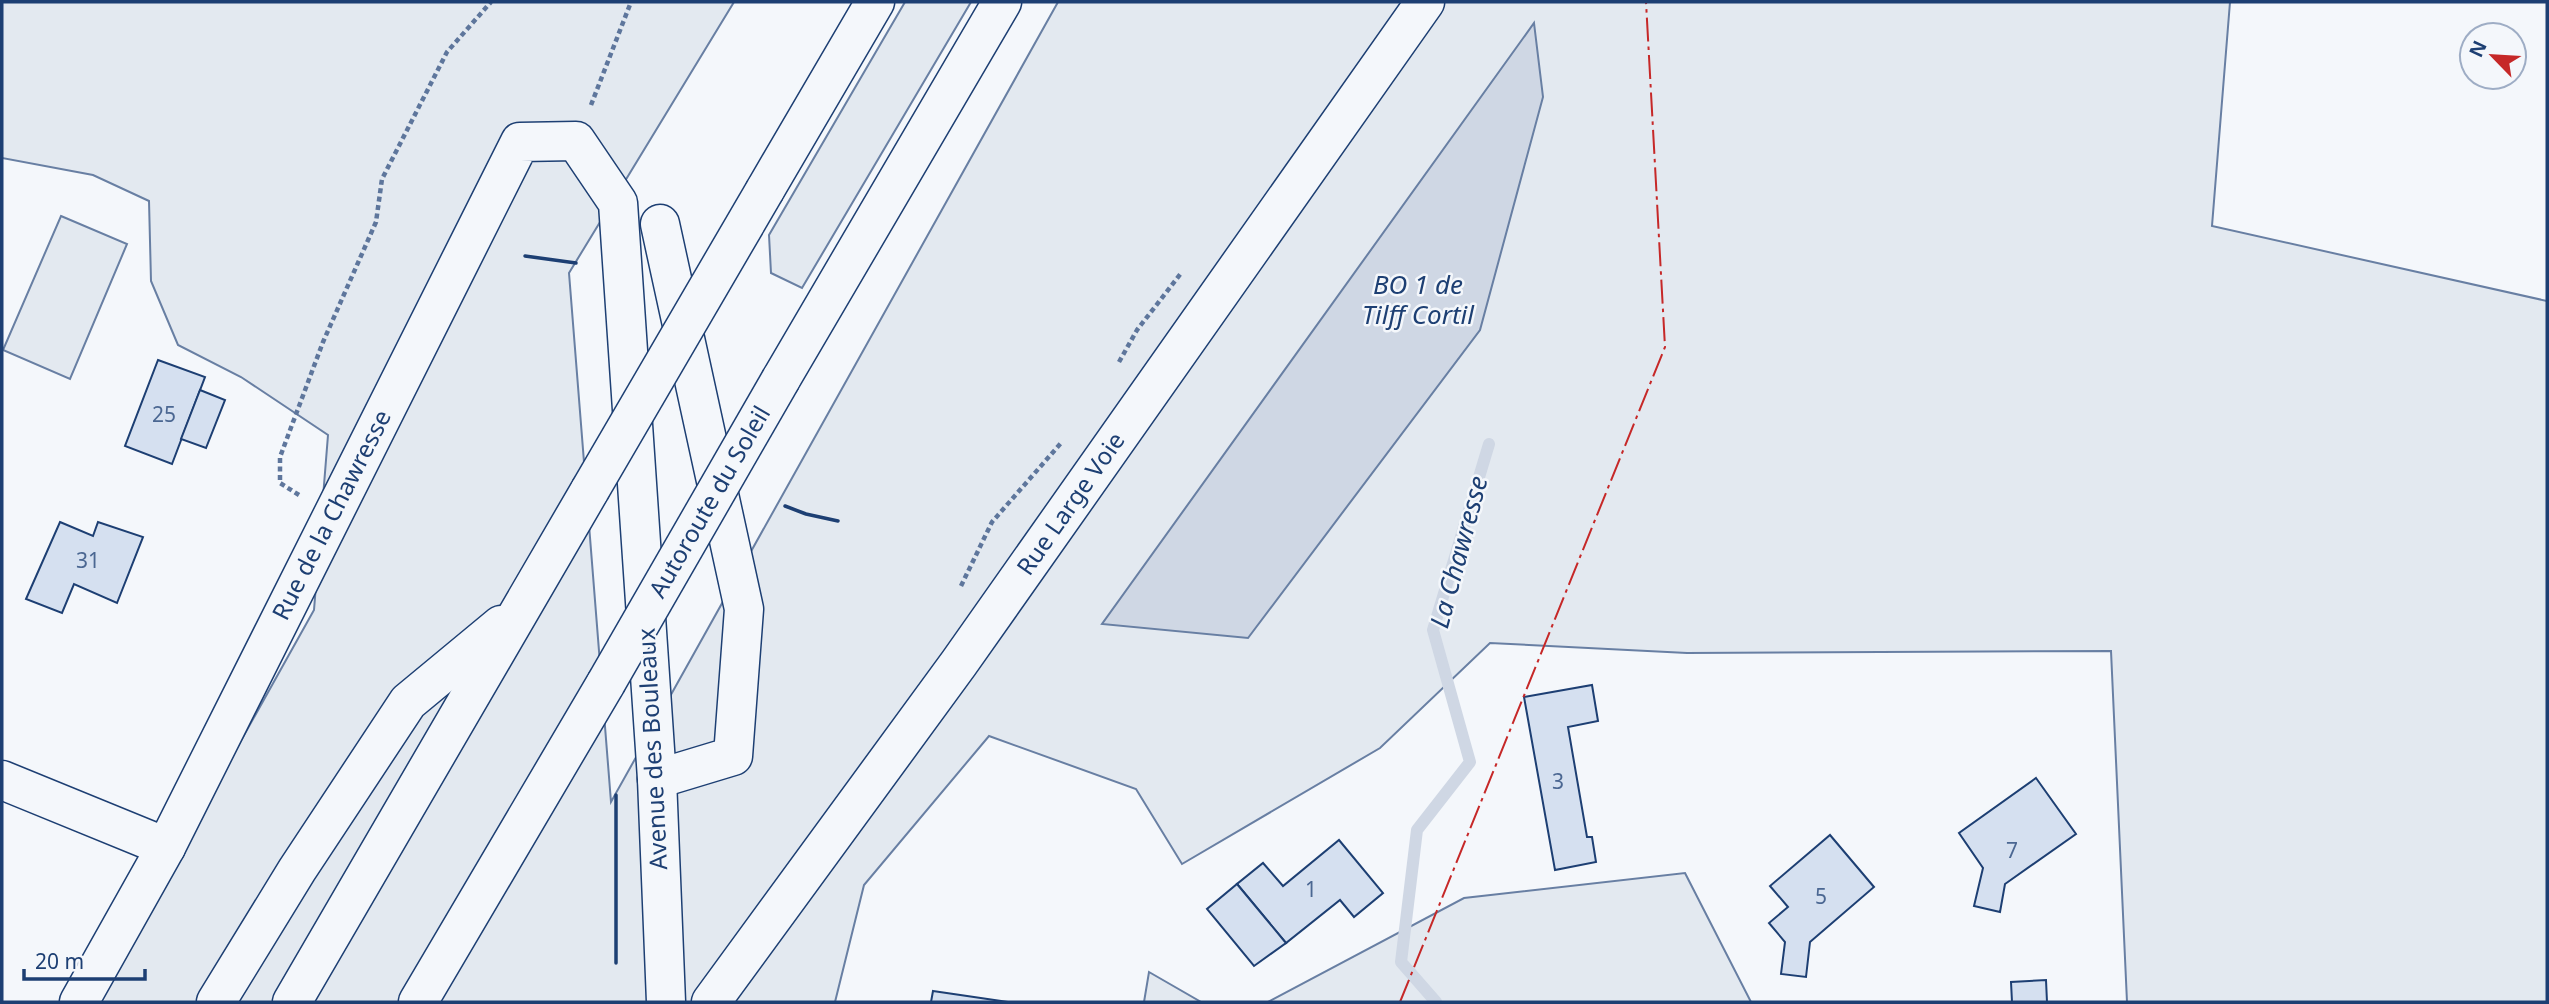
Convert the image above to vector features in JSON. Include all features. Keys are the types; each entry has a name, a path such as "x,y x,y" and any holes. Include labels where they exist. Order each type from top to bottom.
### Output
{"main road":[{"path":"292,1002 875,2"},
{"name":"Autoroute du Soleil","path":"418,1002 1002,2"},
{"name":"Rue Large Voie","path":"710,1002 959,663 1425,2"},
{"name":"Rue de la Chawresse","path":"79,1002 166,847 520,142 576,141"},
{"name":"Avenue des Bouleaux","path":"576,141 618,203 657,779 666,1002"},
{"path":"657,779 733,756 744,609 660,224"},
{"path":"216,1002 296,870 408,702 522,608"},
{"path":"2,780 166,847"}],"path":[{"path":"332,516 280,483 280,457 323,342 376,222 382,179 447,52 491,2"},
{"path":"576,141 631,2"}],"shaded area":[{"path":"2,2 734,2 569,273 611,802 1058,2 2230,2 2212,226 2547,301 2547,1002 2127,1002 2111,651 1687,653 1490,643 1380,748 1182,864 1136,789 989,736 864,885 835,1002 95,1002 314,610 328,435 241,377 178,345 151,281 149,201 93,175 2,158"},
{"path":"905,2 971,2 802,288 771,273 769,235"},
{"path":"61,216 127,244 70,379 3,350"},
{"path":"1685,873 1751,1002 1268,1002 1464,898"},
{"path":"1149,972 1201,1002 1144,1002"}],"water":[{"name":"BO 1 de Tilff Cortil","path":"1534,23 1543,97 1480,330 1248,638 1102,624"}],"building":[{"path":"158,360 205,377 172,464 125,446"},
{"path":"200,390 225,400 206,448 181,439"},
{"path":"60,522 93,536 98,522 143,537 117,603 74,584 62,613 26,599"},
{"path":"1592,685 1598,721 1568,727 1587,837 1592,837 1596,862 1555,870 1524,697"},
{"path":"2036,778 2076,834 2005,884 2000,912 1974,906 1983,868 1959,833"},
{"path":"1830,835 1874,887 1810,942 1806,977 1781,974 1785,942 1769,923 1788,907 1770,886"},
{"path":"1339,840 1383,893 1354,917 1340,900 1286,943 1237,884 1263,863 1283,886"},
{"path":"1237,884 1286,943 1254,966 1207,909"},
{"path":"2046,980 2047,1002 2012,1002 2011,982"},
{"path":"933,991 1008,1002 931,1002"}],"waterway":[{"name":"La Chawresse","path":"1436,1002 1401,962 1417,830 1470,762 1433,630 1489,444"}],"wall":[{"path":"525,256 576,263"},
{"path":"785,506 838,521"},
{"path":"616,795 616,963"}],"power":[{"path":"1400,1002 1665,347 1646,2"}]}
